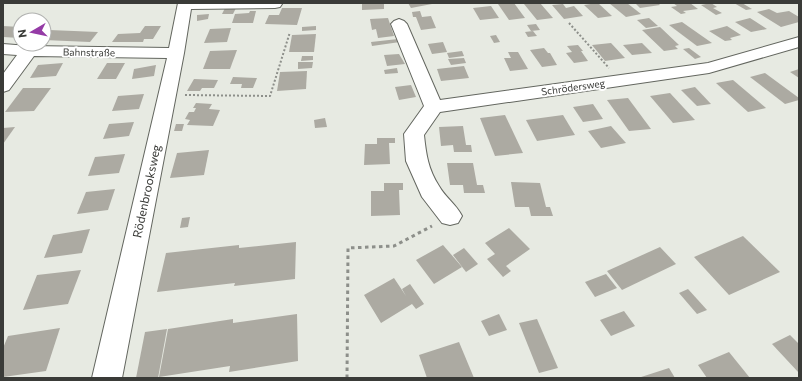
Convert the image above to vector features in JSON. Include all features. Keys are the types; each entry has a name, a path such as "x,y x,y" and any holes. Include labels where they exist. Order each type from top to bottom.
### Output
{"street":[{"path":"185,4 275,4"},
{"name":"Rödenbrooksweg","path":"106,378 176,54 185,4"},
{"path":"399,24 434,107 414,134 416,161 430,191 450,216"},
{"name":"Schrödersweg","path":"434,107 709,68 799,42"},
{"name":"Bahnstraße","path":"52,51 176,54"},
{"path":"3,86 28,52"}],"path":[{"path":"569,24 620,80"},
{"path":"167,95 270,96 290,32"},
{"path":"347,378 348,248 394,246 450,216"}],"building":[{"path":"362,3 384,3 384,9 362,10"},
{"path":"408,3 432,3 432,4 411,8"},
{"path":"514,3 525,18 509,20 498,4"},
{"path":"540,3 553,18 537,20 524,4"},
{"path":"598,3 612,16 598,18 584,5"},
{"path":"609,3 627,3 641,14 626,17"},
{"path":"635,3 658,3 660,5 640,8"},
{"path":"673,3 690,3 698,9 683,11 686,13 681,14 671,7 677,6"},
{"path":"711,3 717,7 713,8 722,13 716,15 701,5"},
{"path":"734,3 742,3 752,9 746,10"},
{"path":"563,4 566,8 574,6 583,16 564,19 552,5"},
{"path":"491,6 499,18 480,20 473,8"},
{"path":"225,8 236,8 233,14 222,14"},
{"path":"282,8 302,8 297,25 265,24 269,15 279,15"},
{"path":"769,9 777,13 789,11 799,17 799,22 781,27 757,12"},
{"path":"250,11 256,11 253,23 232,23 235,14 249,13"},
{"path":"420,11 422,17 431,16 436,28 421,30 416,17 413,17 412,12"},
{"path":"209,14 208,19 197,21 197,15"},
{"path":"388,18 394,36 378,38 376,29 372,30 370,19"},
{"path":"649,18 658,26 646,28 637,20"},
{"path":"750,18 767,29 751,32 735,22"},
{"path":"682,22 712,43 697,46 669,25"},
{"path":"536,24 540,30 531,31 527,25"},
{"path":"3,26 12,27 12,38 3,37"},
{"path":"145,26 161,26 153,39 144,39 143,42 112,42 118,34 140,33"},
{"path":"316,26 316,30 302,31 302,27"},
{"path":"727,26 741,35 730,38 732,40 725,41 709,31"},
{"path":"660,27 679,45 675,46 678,49 664,51 642,30"},
{"path":"231,28 227,42 204,43 210,29"},
{"path":"52,30 98,32 90,42 52,40"},
{"path":"533,31 537,36 528,37 525,32"},
{"path":"316,34 314,52 289,52 292,35"},
{"path":"496,35 500,42 494,43 490,36"},
{"path":"398,39 400,42 372,46 371,42"},
{"path":"443,42 447,52 432,54 428,44"},
{"path":"611,43 625,58 605,61 592,45"},
{"path":"642,43 652,53 632,55 623,45"},
{"path":"578,45 588,61 574,63 566,53 572,52 567,46"},
{"path":"544,48 548,53 550,53 557,65 542,67 530,50"},
{"path":"689,48 701,57 695,59 683,49"},
{"path":"237,50 230,69 203,69 210,51"},
{"path":"462,51 464,56 449,58 447,53"},
{"path":"508,52 518,52 528,69 510,71 504,58 511,58"},
{"path":"399,54 405,64 387,66 384,55"},
{"path":"302,56 313,56 313,60 301,61"},
{"path":"464,58 466,63 451,65 448,59"},
{"path":"298,62 313,62 312,68 298,69"},
{"path":"63,63 56,76 30,78 38,65"},
{"path":"107,63 125,63 116,79 97,79"},
{"path":"156,65 154,76 132,79 134,69"},
{"path":"464,66 469,78 441,81 437,69"},
{"path":"397,68 398,73 385,74 384,70"},
{"path":"799,69 799,78 790,72"},
{"path":"307,71 306,89 277,91 280,72"},
{"path":"765,73 799,98 799,100 785,104 750,77"},
{"path":"233,77 257,78 253,88 241,88 242,84 230,84"},
{"path":"194,79 218,80 214,88 202,88 200,91 187,91"},
{"path":"733,80 766,108 748,112 716,83"},
{"path":"411,85 416,97 399,100 395,87"},
{"path":"695,87 711,104 697,106 681,90"},
{"path":"23,88 51,88 34,111 5,112"},
{"path":"670,93 695,120 673,123 650,96"},
{"path":"144,94 139,109 112,111 118,96"},
{"path":"628,98 651,129 629,131 607,100"},
{"path":"196,103 212,104 209,109 220,110 213,126 187,125 190,120 185,119 189,112 194,112 196,108 193,108"},
{"path":"593,104 603,119 583,122 573,107"},
{"path":"505,115 523,153 495,156 480,118"},
{"path":"563,115 575,135 537,141 526,120"},
{"path":"325,118 327,127 315,128 314,120"},
{"path":"134,122 129,136 103,139 109,124"},
{"path":"176,124 184,124 182,131 174,131"},
{"path":"463,126 466,145 471,145 472,152 454,152 453,145 441,146 439,127"},
{"path":"611,126 626,143 601,148 588,131"},
{"path":"15,127 3,144 3,128"},
{"path":"377,138 395,138 395,143 389,143 390,164 364,165 365,144 377,144"},
{"path":"209,150 204,175 170,178 177,153"},
{"path":"125,154 119,173 88,176 95,157"},
{"path":"447,163 473,163 477,185 483,185 485,193 464,193 463,185 450,185"},
{"path":"511,182 540,183 546,207 550,207 553,216 531,216 529,207 515,207"},
{"path":"384,183 403,183 403,190 399,190 400,215 371,216 371,191 384,191"},
{"path":"115,189 108,210 77,214 86,192"},
{"path":"190,217 188,227 180,228 182,218"},
{"path":"509,228 530,249 506,266 511,271 503,277 487,259 495,254 485,243"},
{"path":"90,229 82,253 44,258 53,235"},
{"path":"743,236 780,272 729,295 694,257"},
{"path":"296,242 295,279 234,286 235,283 157,292 166,253 239,245 239,248"},
{"path":"443,245 462,267 434,284 416,260"},
{"path":"660,247 676,264 622,290 607,271"},
{"path":"464,248 478,264 466,272 453,255"},
{"path":"81,270 68,304 23,310 37,275"},
{"path":"606,274 617,288 595,297 585,282"},
{"path":"394,278 406,296 402,289 410,284 424,304 416,309 412,304 381,323 364,295"},
{"path":"688,289 707,310 697,314 679,293"},
{"path":"624,311 635,326 611,336 600,320"},
{"path":"297,314 298,361 229,372 230,366 159,377 168,329 233,319 233,323"},
{"path":"499,314 507,330 489,336 481,321"},
{"path":"537,319 558,368 539,373 519,323"},
{"path":"60,328 46,371 3,377 3,348 8,336"},
{"path":"167,329 158,378 136,378 145,332"},
{"path":"790,335 799,344 799,373 772,344"},
{"path":"459,342 474,378 427,378 419,355"},
{"path":"729,352 750,378 707,378 698,365"},
{"path":"669,368 675,378 638,378"}]}
